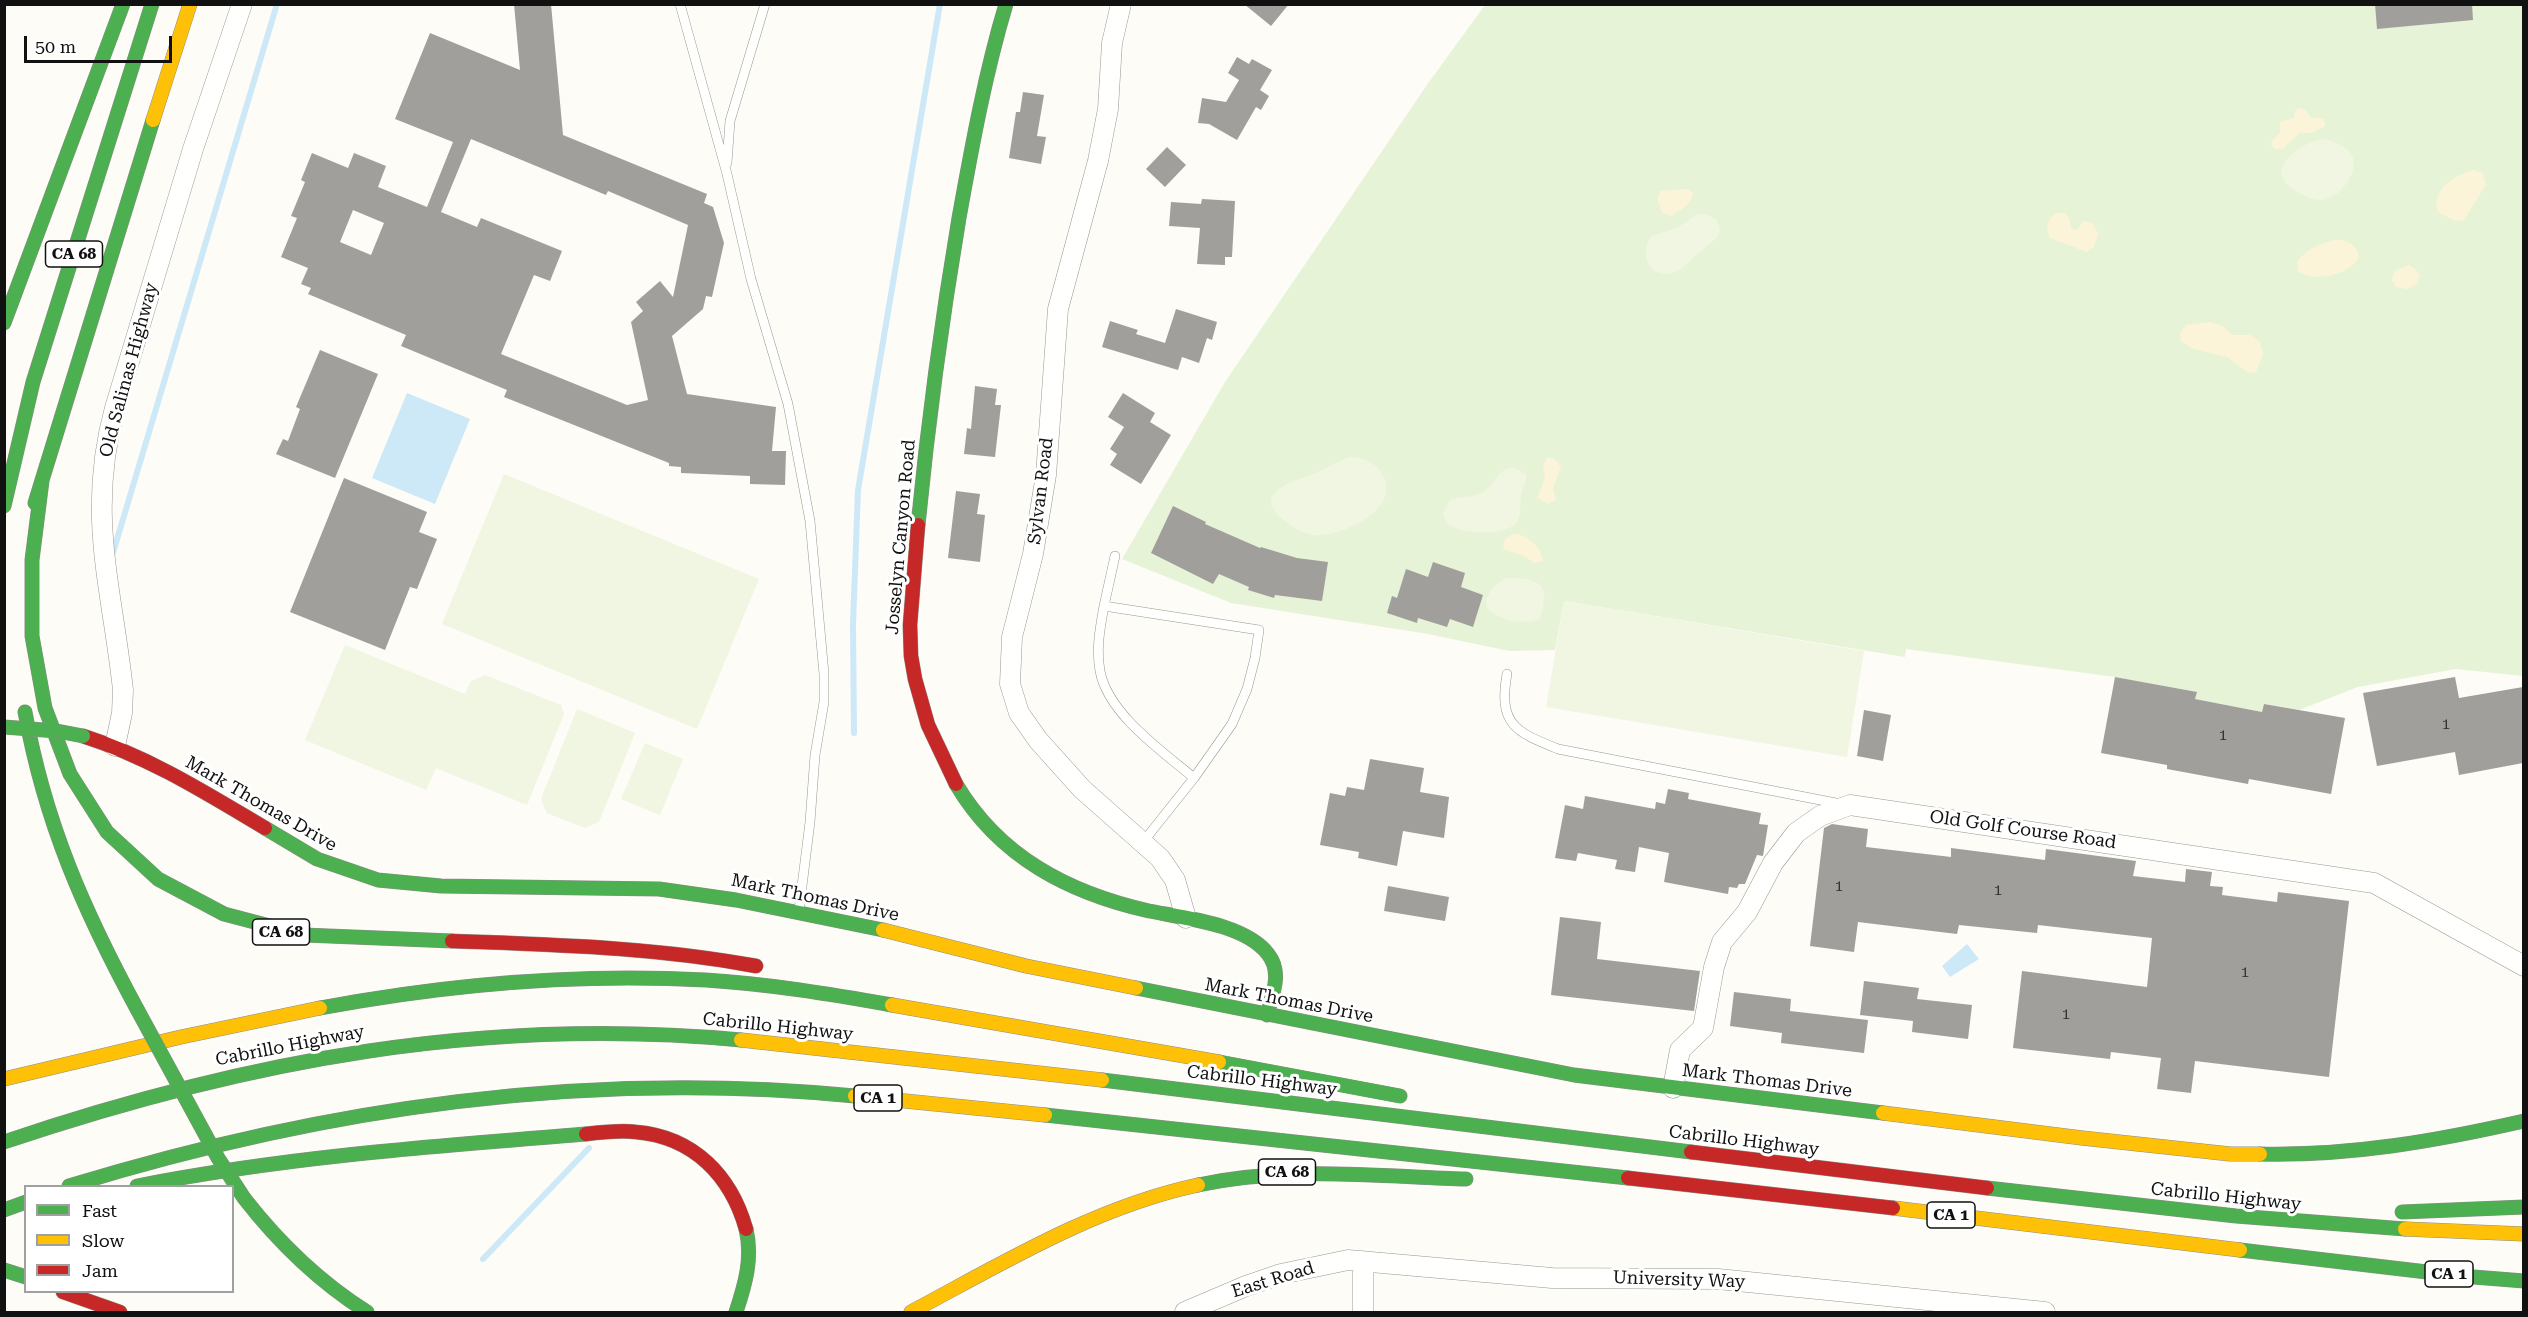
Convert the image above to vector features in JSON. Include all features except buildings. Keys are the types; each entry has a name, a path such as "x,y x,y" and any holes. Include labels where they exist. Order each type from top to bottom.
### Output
{"main road":[{"path":"4,323 123,4"},
{"name":"CA 68","path":"4,506 33,382 152,4"},
{"name":"CA 68","path":"190,4 42,481 32,541 30,624 33,665 46,726 69,779 90,812 116,842 165,884 222,915 263,928 304,935 627,948 695,955 770,970 848,999 1357,1087 1411,1099"},
{"name":"Josselyn Canyon Road","path":"1006,4 974,132 951,265 916,541 910,654 918,692 944,765 966,801 990,831 1020,858 1051,877 1083,892 1113,902 1186,918 1242,935 1263,948 1275,966 1274,986 1267,1015"},
{"path":"4,337 24,274"},
{"path":"19,646 23,560 42,481"},
{"path":"23,698 36,772 61,854 82,905 209,1140 244,1198 268,1229 295,1258 328,1286 366,1312"},
{"path":"4,712 10,742"},
{"name":"Mark Thomas Drive","path":"4,726 57,731 115,746 163,768 308,854 357,874 420,885 659,890 728,898 900,934 1026,966 1532,1068 1673,1088 2166,1149 2240,1155 2293,1155 2378,1149 2441,1140 2520,1123"},
{"path":"4,1079 267,1016 352,1000 481,985 568,980 698,980 742,983 848,999"},
{"path":"128,1034 143,1063"},
{"name":"Cabrillo Highway","path":"4,1142 150,1096 301,1061 382,1047 473,1038 603,1034 688,1036 1303,1104 1550,1136 2276,1221 2447,1232 2523,1234"},
{"path":"154,1082 170,1111"},
{"name":"CA 1","path":"72,1185 143,1163 225,1142 308,1124 392,1110 520,1095 692,1088 778,1090 886,1098 1693,1185 2523,1281"},
{"path":"1446,1108 1550,1136"},
{"path":"143,1185 242,1168 325,1158 606,1132 627,1131 656,1135 687,1147 706,1160 723,1178 741,1209 747,1231 749,1257 746,1285 735,1312"},
{"path":"186,1140 212,1185"},
{"name":"CA 68","path":"910,1312 1046,1240 1106,1212 1207,1182 1260,1174 1300,1172 1483,1180"},
{"path":"1518,1181 1693,1185"},
{"path":"4,1212 24,1203"},
{"path":"2276,1221 2383,1213 2523,1207"},
{"path":"4,1212 24,1210"},
{"path":"2375,1265 2462,1290"},
{"path":"4,1270 24,1276"},
{"path":"66,1293 120,1312"}],"street":[{"name":"Old Salinas Highway","path":"115,746 122,713 123,690 100,525 101,486 106,446 115,408 193,149 242,4"},
{"name":"Sylvan Road","path":"1121,4 1112,43 1108,109 1098,161 1058,309 1046,475 1034,554 1012,637 1010,684 1019,713 1038,740 1082,789 1160,858 1175,880 1186,918"},
{"name":"Old Golf Course Road","path":"1673,1088 1680,1050 1703,1028 1714,967 1722,942 1747,912 1773,862 1796,833 1820,816 1850,805 2374,883 2523,966"},
{"name":"East Road","path":"1185,1312 1281,1274 1348,1260 1364,1261"},
{"path":"1363,1312 1364,1261"},
{"name":"University Way","path":"1364,1261 1552,1278 1718,1279 2044,1312"}],"lane":[{"path":"680,4 727,174 751,279 788,404 810,521 824,702 815,754 810,822 799,912"},
{"path":"727,174 730,121 763,9 755,4"},
{"path":"1115,556 1104,606 1098,654 1107,692 1139,730 1194,777"},
{"path":"1104,606 1259,630 1247,689 1232,724 1143,842"},
{"path":"1507,674 1504,703 1510,721 1524,735 1558,749 1850,805"}],"green space":[{"path":"1485,5 2523,5 2523,676 2456,669 2358,687 2299,710 2264,704 2262,712 2195,699 2196,692 2115,677 1906,649 1905,657 1564,601 1555,650 1509,651 1428,634 1231,603 1122,559 1225,382 1429,82"},
{"path":"2325,139 2347,150 2354,163 2350,177 2340,191 2328,199 2317,200 2292,188 2284,180 2282,172 2289,156 2307,144"},
{"path":"1697,214 1716,219 1720,229 1716,239 1676,271 1664,274 1657,272 1648,263 1646,257 1647,243 1651,236 1677,228"},
{"path":"1351,457 1373,464 1382,474 1386,487 1384,498 1377,509 1366,518 1339,532 1313,535 1292,526 1273,508 1271,500 1274,493 1282,487"},
{"path":"1508,468 1515,468 1526,474 1519,517 1513,526 1505,530 1484,533 1463,530 1447,524 1443,513 1450,500 1483,492"},
{"path":"504,474 759,579 697,729 442,624"},
{"path":"1506,578 1533,581 1542,588 1544,601 1539,619 1528,622 1515,621 1501,618 1487,608 1487,598 1493,588"},
{"path":"1564,601 1864,651 1847,757 1546,707"},
{"path":"345,645 465,694 470,682 485,675 561,705 564,714 527,805 436,768 426,790 305,740"},
{"path":"577,709 635,733 599,822 585,828 547,813 541,799"},
{"path":"645,743 683,759 660,815 621,799"}],"sand":[{"path":"2300,108 2306,110 2310,117 2324,119 2325,126 2312,133 2300,133 2283,149 2275,149 2271,145 2273,139 2280,133 2280,122 2294,118 2295,111"},
{"path":"2474,170 2483,173 2486,184 2464,220 2455,221 2438,212 2438,197 2446,184"},
{"path":"1689,189 1693,193 1692,198 1685,207 1672,216 1662,213 1657,198 1661,191"},
{"path":"2056,213 2065,213 2068,216 2072,230 2078,229 2083,221 2092,223 2098,234 2094,247 2087,252 2050,238 2048,224"},
{"path":"2336,240 2348,242 2354,246 2359,257 2355,263 2340,273 2321,277 2304,275 2298,271 2297,262 2309,250"},
{"path":"2409,265 2420,276 2417,284 2407,289 2396,287 2392,280 2394,271"},
{"path":"2210,322 2223,326 2232,335 2250,335 2260,342 2263,354 2256,372 2249,373 2227,357 2191,348 2181,341 2180,333 2186,325"},
{"path":"1548,457 1555,459 1561,467 1553,488 1556,500 1548,504 1537,498 1545,479 1543,465"},
{"path":"1513,534 1523,536 1533,543 1543,561 1535,563 1522,555 1505,550 1503,547 1505,539"}],"water":[{"path":"407,393 470,419 435,504 372,478"},
{"path":"1967,944 1979,959 1950,977 1942,966"}],"waterway":[{"path":"112,556 277,4"},
{"path":"854,733 853,624 858,490 940,4"},
{"path":"483,1259 589,1148"}],"traffic: fast":[{"path":"4,323 123,4"},
{"path":"4,506 33,382 152,4"},
{"path":"918,525 936,371 959,218 985,83 1006,4"},
{"path":"35,503 153,120"},
{"path":"42,481 32,560 32,636 45,708 70,774 107,832 158,879 224,914 304,935 452,941"},
{"path":"25,712 33,753 55,829 100,937 137,1009"},
{"path":"4,727 57,731 83,736"},
{"path":"956,784 973,810 1015,852 1064,882 1120,903 1229,929 1258,944 1272,961 1276,976 1267,1015"},
{"path":"265,828 317,859 378,880 441,886 659,889 736,900 883,930"},
{"path":"320,1008 464,987 561,979 609,978 730,982 892,1005"},
{"path":"1136,988 1574,1075 1883,1113"},
{"path":"137,1009 218,1158 244,1198"},
{"path":"4,1142 95,1113 186,1088 276,1067 367,1051 459,1040 552,1034 646,1034 741,1040"},
{"path":"1219,1062 1400,1096"},
{"path":"1102,1080 1691,1152"},
{"path":"72,1185 166,1158 263,1135 360,1116 458,1102 556,1092 655,1088 754,1089 855,1096"},
{"path":"1045,1115 1628,1178"},
{"path":"2260,1154 2294,1154 2393,1146 2524,1121"},
{"path":"143,1185 304,1160 586,1134"},
{"path":"1198,1185 1232,1179 1299,1174 1466,1179"},
{"path":"1987,1188 2236,1216 2405,1229"},
{"path":"244,1198 300,1260 367,1312"},
{"path":"4,1210 24,1203"},
{"path":"2402,1212 2524,1207"},
{"path":"736,1312 745,1282 748,1261 746,1229"},
{"path":"2240,1250 2461,1276 2524,1281"},
{"path":"4,1270 24,1276"}],"traffic: slow":[{"path":"153,120 190,4"},
{"path":"883,930 1026,966 1136,988"},
{"path":"892,1005 1219,1062"},
{"path":"4,1079 181,1037 320,1008"},
{"path":"741,1040 1102,1080"},
{"path":"855,1096 1045,1115"},
{"path":"1883,1113 2082,1138 2230,1154 2260,1154"},
{"path":"911,1312 1015,1256 1086,1222 1123,1207 1198,1185"},
{"path":"1893,1208 2240,1250"},
{"path":"2405,1229 2524,1234"}],"traffic: jam":[{"path":"918,525 910,625 911,656 928,725 956,784"},
{"path":"83,736 154,765 265,828"},
{"path":"452,941 642,951 756,966"},
{"path":"586,1134 618,1131 657,1135 692,1151 720,1176 731,1192 746,1229"},
{"path":"1691,1152 1987,1188"},
{"path":"1628,1178 1893,1208"},
{"path":"66,1293 120,1312"}]}
